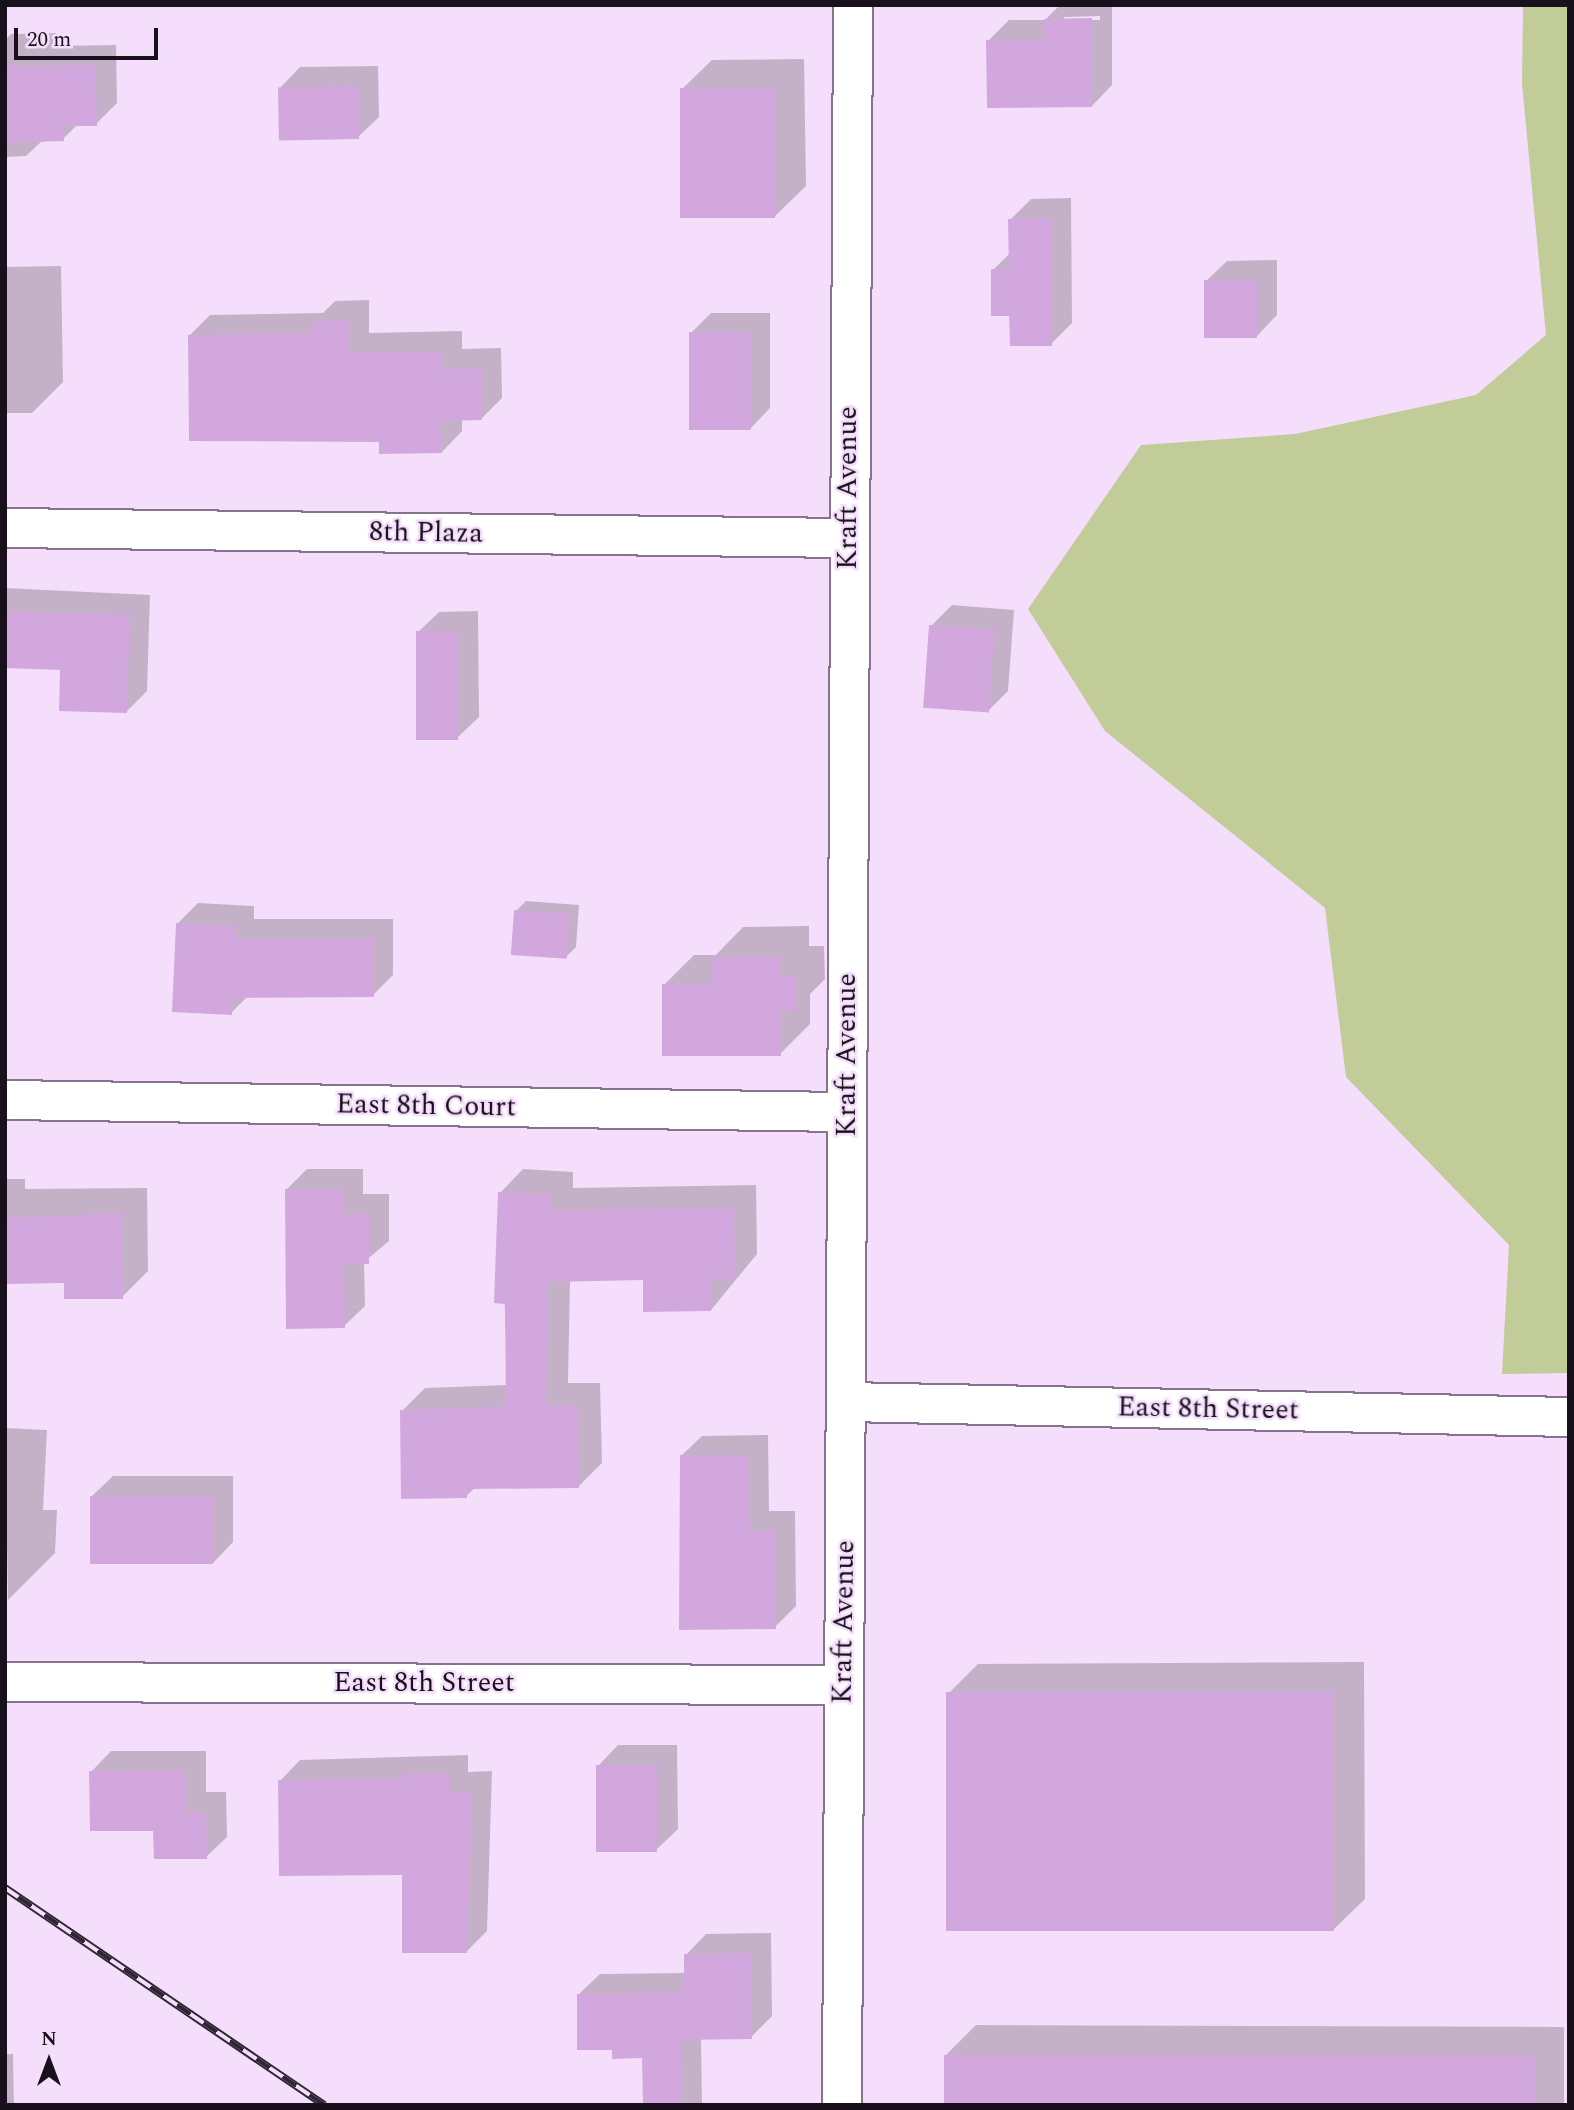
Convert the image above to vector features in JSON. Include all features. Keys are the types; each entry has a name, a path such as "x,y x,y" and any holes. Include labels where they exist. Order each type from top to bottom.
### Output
{"street":[{"name":"Kraft Avenue","path":"842,2105 842,1685 848,1402 848,538 853,5"},
{"name":"8th Plaza","path":"5,528 848,538"},
{"name":"East 8th Court","path":"5,1100 848,1112"},
{"name":"East 8th Street","path":"848,1402 1569,1417"},
{"name":"East 8th Street","path":"5,1682 842,1685"}],"green space":[{"path":"1523,5 1569,5 1569,1373 1502,1374 1509,1245 1346,1077 1325,908 1105,731 1028,609 1141,445 1295,434 1476,395 1546,335 1522,84"}],"building":[{"path":"1092,18 1092,107 987,108 986,40 1044,40 1044,19"},
{"path":"96,65 97,126 64,126 64,141 5,143 5,66"},
{"path":"358,86 359,139 279,140 278,87"},
{"path":"680,88 775,88 775,218 680,218"},
{"path":"1051,218 1052,346 1010,346 1009,316 991,316 991,269 1009,269 1008,219"},
{"path":"1204,280 1257,280 1257,338 1204,338"},
{"path":"349,320 349,352 442,351 442,369 482,368 482,420 442,421 442,453 379,454 379,442 189,441 188,335 312,333 312,321"},
{"path":"689,332 751,332 751,430 689,430"},
{"path":"5,611 130,615 127,713 59,711 60,670 5,668"},
{"path":"929,625 995,630 989,712 923,708"},
{"path":"416,631 458,631 458,740 416,740"},
{"path":"514,910 570,914 567,959 511,955"},
{"path":"176,923 235,926 234,939 374,939 374,997 232,998 232,1015 172,1012"},
{"path":"779,956 779,976 795,976 795,1011 780,1012 781,1056 662,1056 662,984 712,984 711,957"},
{"path":"285,1189 343,1189 343,1214 369,1214 369,1264 344,1264 345,1328 286,1329"},
{"path":"498,1192 551,1194 550,1210 734,1208 735,1279 711,1279 711,1311 643,1312 643,1280 548,1282 546,1406 578,1406 579,1488 467,1489 467,1498 401,1499 400,1410 506,1406 505,1304 494,1303"},
{"path":"122,1213 123,1299 64,1299 64,1283 5,1284 5,1218"},
{"path":"680,1455 748,1455 749,1531 775,1531 776,1629 679,1630"},
{"path":"90,1496 213,1496 213,1564 90,1564"},
{"path":"946,1692 1334,1692 1334,1931 946,1931"},
{"path":"596,1765 657,1765 657,1852 596,1852"},
{"path":"186,1770 186,1812 206,1812 207,1859 154,1859 153,1831 90,1831 89,1771"},
{"path":"402,1774 449,1774 449,1792 472,1791 467,1953 402,1953 402,1875 279,1876 278,1780 402,1778"},
{"path":"751,1953 752,2039 681,2040 682,2105 643,2105 642,2058 612,2059 612,2050 577,2050 577,1994 684,1993 684,1954"},
{"path":"944,2055 1535,2055 1535,2105 944,2105"}],"railway":[{"path":"5,1888 324,2105"}]}
